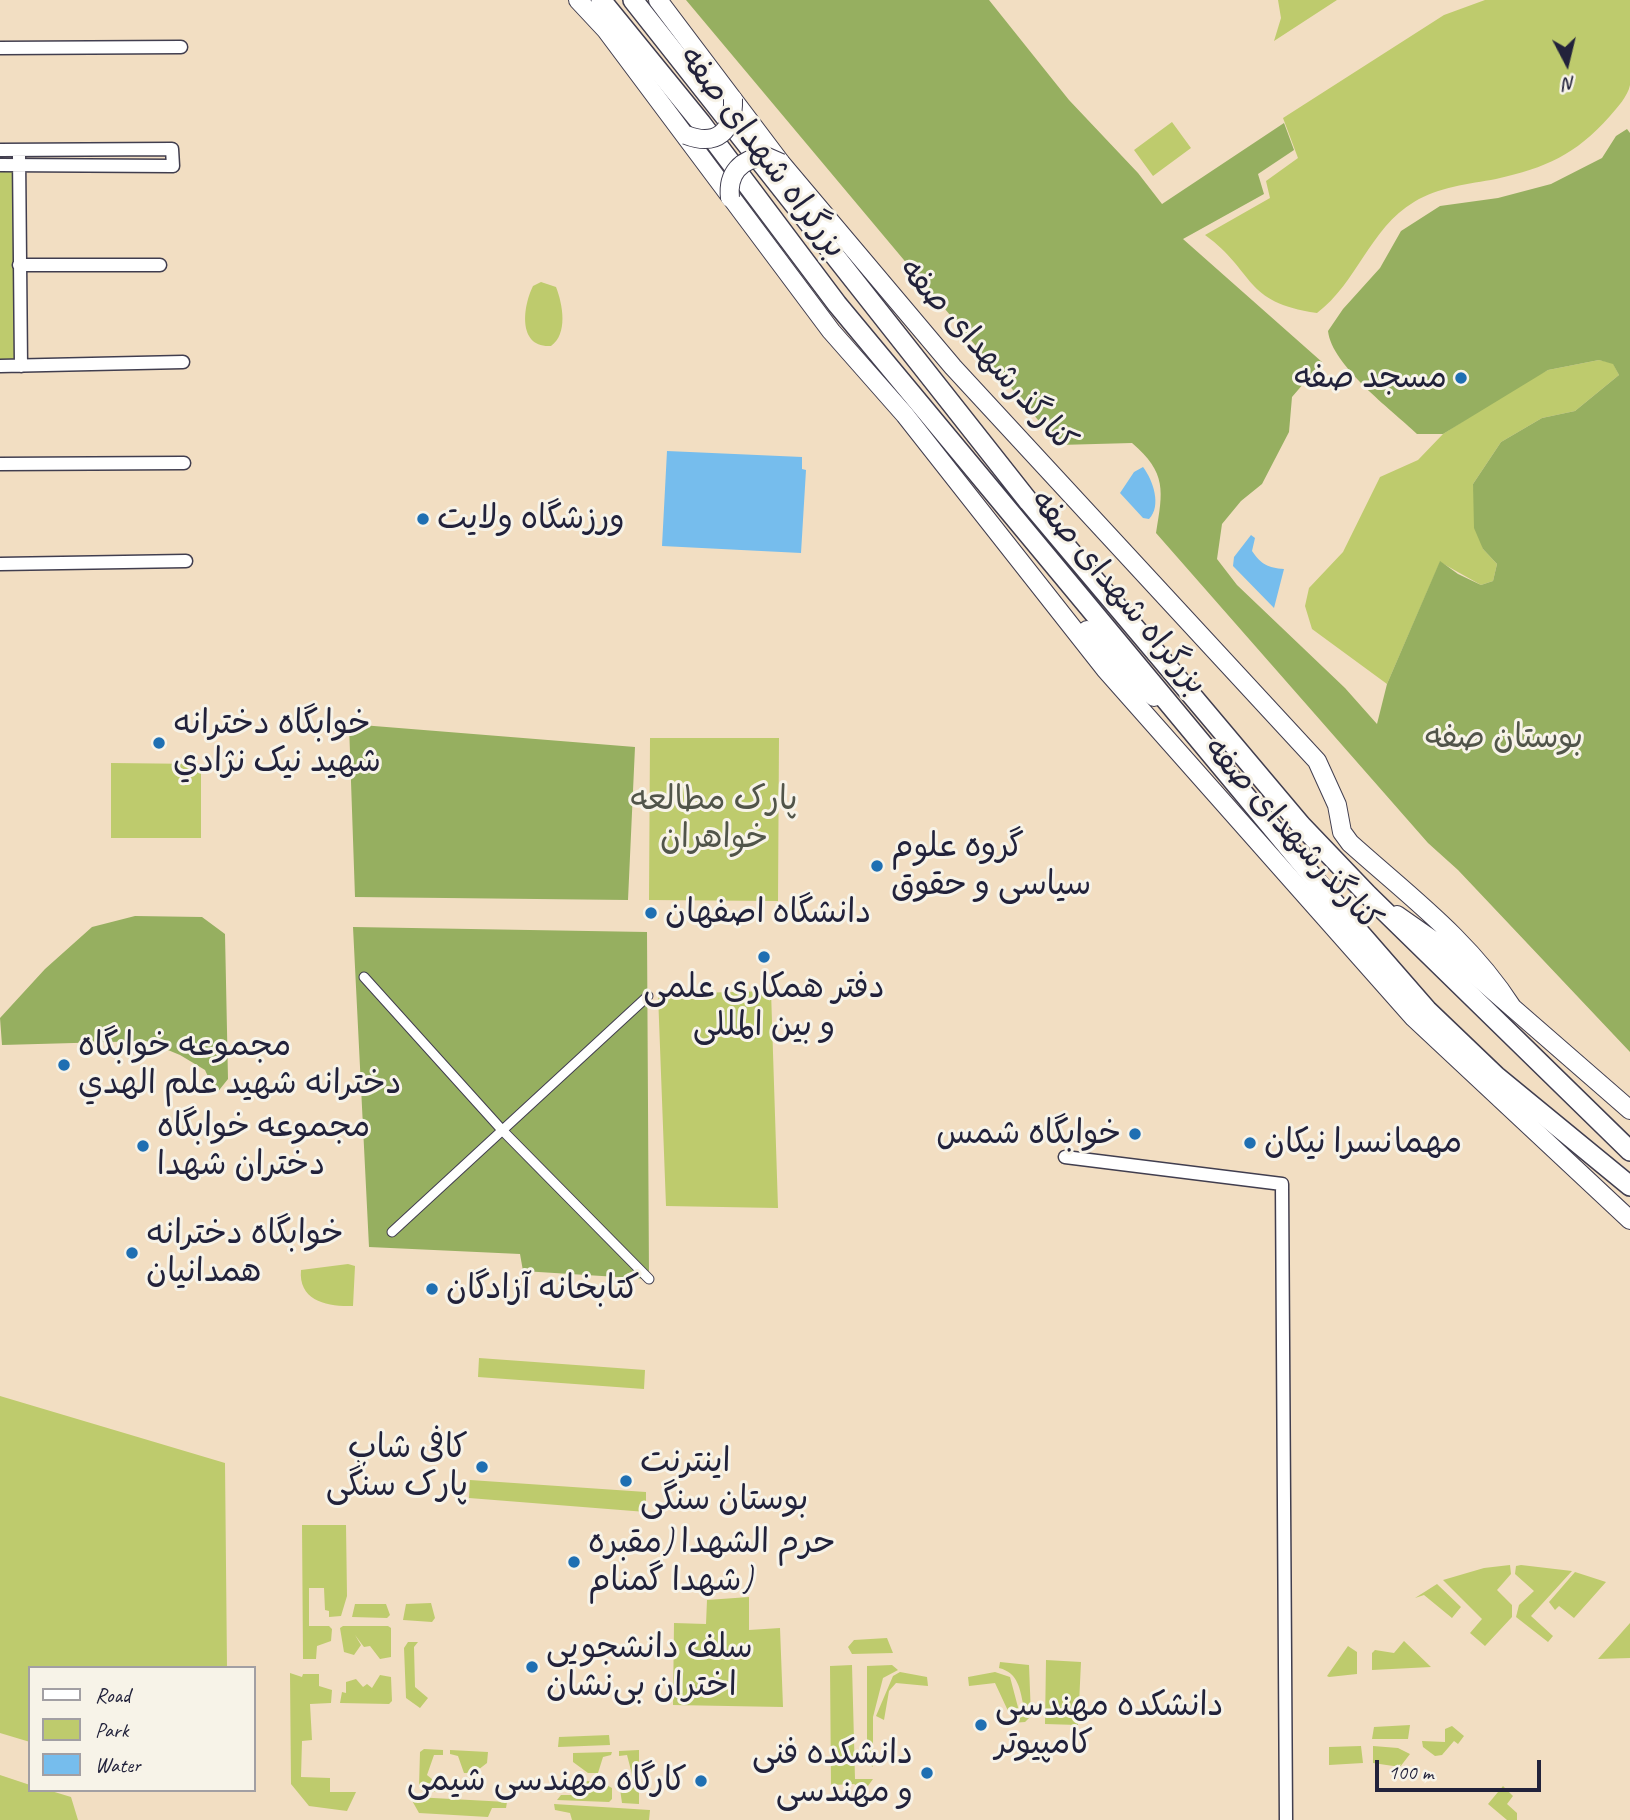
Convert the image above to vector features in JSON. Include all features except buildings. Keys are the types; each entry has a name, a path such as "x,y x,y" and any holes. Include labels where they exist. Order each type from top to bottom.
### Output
{"highway":[{"name":"بزرگراه شهدای صفه","path":"601,0 701,123 837,304 1427,1010 1496,1076 1630,1185"},
{"name":"بزرگراه شهدای صفه","path":"633,0 1028,502 1301,825 1367,894 1630,1151"}],"main road":[{"name":"کنارگذرشهدای صفه","path":"578,0 606,30 831,331 905,415 1105,669 1414,1018 1630,1220"},
{"name":"کنارگذرشهدای صفه","path":"658,0 781,163 953,367 1317,761 1337,805 1338,823 1350,844 1455,934 1492,976 1512,1007"},
{"path":"686,135 705,140 720,135 731,122 733,99"},
{"path":"730,198 730,181 743,162 765,156 781,163"},
{"path":"784,233 842,324 957,472 1023,564"},
{"path":"1035,579 1223,769"},
{"path":"1367,894 1444,948 1630,1110"},
{"path":"1586,1177 1630,1214"}],"street":[{"path":"0,48 181,47"},
{"path":"19,149 21,366"},
{"path":"0,150 172,149 173,166 0,165"},
{"path":"19,265 160,265"},
{"path":"0,366 183,362"},
{"path":"0,464 184,463"},
{"path":"0,564 186,561"},
{"path":"364,977 502,1130 649,1279"},
{"path":"392,1233 648,996"},
{"path":"1065,1157 1282,1184 1286,1820"}],"green space":[{"name":"بوستان صفه","path":"686,0 989,0 1069,100 1138,173 1162,204 1284,123 1294,150 1258,174 1264,194 1183,239 1322,362 1292,397 1289,432 1262,484 1241,501 1222,524 1217,559 1237,585 1345,688 1377,724 1387,684 1440,561 1458,574 1481,585 1493,581 1497,564 1483,549 1474,528 1473,484 1501,442 1542,418 1575,411 1619,375 1613,364 1599,360 1548,370 1443,434 1417,434 1351,372 1332,344 1328,331 1343,309 1380,268 1401,231 1440,206 1498,198 1551,184 1602,158 1616,136 1627,129 1630,133 1630,1052 1458,870 1428,843 1156,533 1161,494 1152,464 1132,443 1059,445"},
{"path":"1278,0 1337,0 1274,41 1281,18"},
{"path":"1485,0 1630,0 1630,85 1622,102 1597,130 1559,158 1496,179 1443,189 1414,202 1386,226 1343,287 1317,313 1293,308 1262,293 1205,235 1270,198 1266,181 1298,158 1283,118 1444,15"},
{"path":"1172,122 1191,148 1153,176 1134,150"},
{"path":"0,169 14,169 18,355 13,359 0,359"},
{"path":"541,282 556,287 561,302 562,327 551,346 540,345 532,340 525,324 527,304 533,286"},
{"path":"1599,360 1613,363 1619,375 1575,411 1542,418 1501,442 1473,484 1483,549 1497,564 1493,581 1481,585 1440,562 1387,684 1312,629 1305,606 1309,588 1343,552 1380,477 1418,460 1443,434 1524,382 1548,370"},
{"path":"349,724 635,747 628,900 355,897"},
{"name":"پارک مطالعه خواهران","path":"650,738 779,738 778,901 649,900"},
{"path":"111,763 201,764 201,838 111,838"},
{"path":"135,916 202,917 225,934 228,1079 216,1094 205,1070 180,1055 146,1041 2,1045 0,1018 45,969 92,927"},
{"path":"353,927 647,932 649,1279 523,1271 520,1254 369,1247"},
{"path":"771,991 778,1208 666,1206 658,994"},
{"path":"348,1264 355,1266 353,1306 316,1300 304,1289 301,1270"},
{"path":"479,1358 645,1370 644,1389 478,1377"},
{"path":"0,1396 225,1463 227,1666 28,1666 28,1741 0,1733"},
{"path":"470,1480 646,1492 646,1512 469,1498"},
{"path":"302,1525 346,1525 347,1596 341,1616 329,1617 329,1611 325,1610 324,1588 309,1588 309,1626 329,1626 332,1629 331,1641 317,1646 316,1659 303,1659"},
{"path":"1510,1565 1511,1574 1497,1590 1512,1605 1512,1617 1485,1646 1470,1633 1482,1619 1443,1580 1484,1568"},
{"path":"1516,1566 1572,1571 1531,1616 1553,1636 1548,1642 1516,1617 1519,1605 1534,1591 1515,1574"},
{"path":"1575,1572 1606,1582 1574,1618 1559,1606 1555,1610 1549,1602"},
{"path":"1437,1584 1461,1607 1452,1618 1424,1595 1415,1598"},
{"path":"749,1597 749,1630 780,1628 783,1707 673,1705 674,1623 706,1624 707,1600"},
{"path":"431,1603 435,1618 432,1622 403,1620 406,1604"},
{"path":"355,1604 386,1604 390,1615 387,1618 352,1617"},
{"path":"1630,1623 1630,1658 1598,1659"},
{"path":"388,1626 391,1628 391,1657 380,1659 370,1646 364,1647 355,1635 361,1645 354,1655 344,1652 340,1628"},
{"path":"887,1638 893,1653 852,1654 848,1647 854,1640"},
{"path":"1404,1641 1431,1667 1372,1670 1372,1653 1375,1650 1394,1653"},
{"path":"408,1642 418,1642 414,1647 415,1687 428,1698 420,1708 406,1698 404,1648"},
{"path":"1348,1646 1357,1652 1357,1674 1327,1676"},
{"path":"1046,1660 1081,1662 1078,1725 1045,1724"},
{"path":"1000,1662 1029,1665 1031,1716 1025,1722 1011,1723 1010,1718 1018,1716 1024,1708 1018,1683 1006,1670 999,1668"},
{"path":"852,1665 855,1779 873,1779 865,1790 854,1784 831,1785 830,1666"},
{"path":"892,1665 898,1670 883,1678 873,1717 873,1767 867,1763 867,1666"},
{"path":"900,1672 927,1677 928,1686 896,1683 889,1691 884,1720 876,1716 893,1676"},
{"path":"995,1672 1010,1677 1019,1711 1009,1713 995,1683 969,1686 968,1677"},
{"path":"290,1673 302,1677 303,1674 319,1674 319,1686 332,1690 331,1703 310,1704 312,1740 302,1741 301,1777 330,1778 330,1792 356,1792 347,1811 309,1806 291,1784"},
{"path":"380,1675 391,1677 392,1701 389,1704 340,1703 342,1692 346,1693 346,1682 356,1679 363,1687 367,1684 372,1688"},
{"path":"1410,1725 1408,1739 1372,1739 1374,1727"},
{"path":"1452,1726 1464,1736 1458,1744 1454,1741 1442,1755 1435,1756 1423,1747 1422,1741 1445,1742 1445,1729"},
{"path":"609,1735 610,1745 558,1747 559,1737"},
{"path":"1361,1746 1363,1763 1329,1765 1329,1747"},
{"path":"1373,1746 1398,1748 1410,1754 1400,1767 1373,1763"},
{"path":"424,1749 443,1750 443,1755 434,1755 427,1775 443,1788 441,1792 422,1791 419,1787 420,1752"},
{"path":"450,1750 488,1752 487,1763 474,1773 464,1773 458,1756 450,1754"},
{"path":"639,1750 639,1804 622,1803 620,1789 633,1778 627,1755 619,1756 619,1751"},
{"path":"612,1752 611,1755 603,1757 598,1773 588,1773 573,1762 573,1753"},
{"path":"0,1775 28,1784 28,1792 55,1792 71,1797 78,1820 0,1820"},
{"path":"586,1781 601,1782 612,1788 612,1799 609,1802 557,1800 561,1795 582,1795"},
{"path":"1503,1786 1513,1796 1507,1804 1517,1813 1517,1820 1507,1820 1488,1804"},
{"path":"410,1797 507,1802 506,1808 492,1808 488,1817 419,1813"},
{"path":"554,1804 650,1810 649,1820 572,1820 570,1813 555,1810"}],"water":[{"path":"667,451 802,457 802,469 806,470 801,553 662,546"},
{"path":"1143,467 1155,493 1155,507 1149,519 1143,518 1120,493 1134,472"},
{"path":"1251,535 1255,538 1252,551 1259,559 1265,565 1284,569 1274,608 1233,566 1234,557"}],"place":[{"name":"مسجد صفه","path":"1461,378"},
{"name":"ورزشگاه ولایت","path":"423,519"},
{"name":"خوابگاه دخترانه شهيد نيک نژادي","path":"159,743"},
{"name":"گروه علوم سیاسی و حقوق","path":"877,866"},
{"name":"دانشگاه اصفهان","path":"651,913"},
{"name":"دفتر همکاری علمی و بین المللی","path":"764,957"},
{"name":"مجموعه خوابگاه دخترانه شهيد علم الهدي","path":"64,1065"},
{"name":"خوابگاه شمس","path":"1135,1134"},
{"name":"مهمانسرا نیکان","path":"1250,1143"},
{"name":"مجموعه خوابگاه دختران شهدا","path":"143,1146"},
{"name":"خوابگاه دخترانه همدانیان","path":"132,1253"},
{"name":"کتابخانه آزادگان","path":"432,1289"},
{"name":"کافی شاپ پارک سنگی","path":"482,1467"},
{"name":"اینترنت بوستان سنگی","path":"626,1481"},
{"name":"حرم الشهدا (مقبره شهدا گمنام)","path":"574,1562"},
{"name":"سلف دانشجویی اختران بی‌نشان","path":"532,1667"},
{"name":"دانشکده مهندسی کامپیوتر","path":"981,1725"},
{"name":"دانشکده فنی و مهندسی","path":"927,1773"},
{"name":"کارگاه مهندسی شیمی","path":"701,1781"}]}
